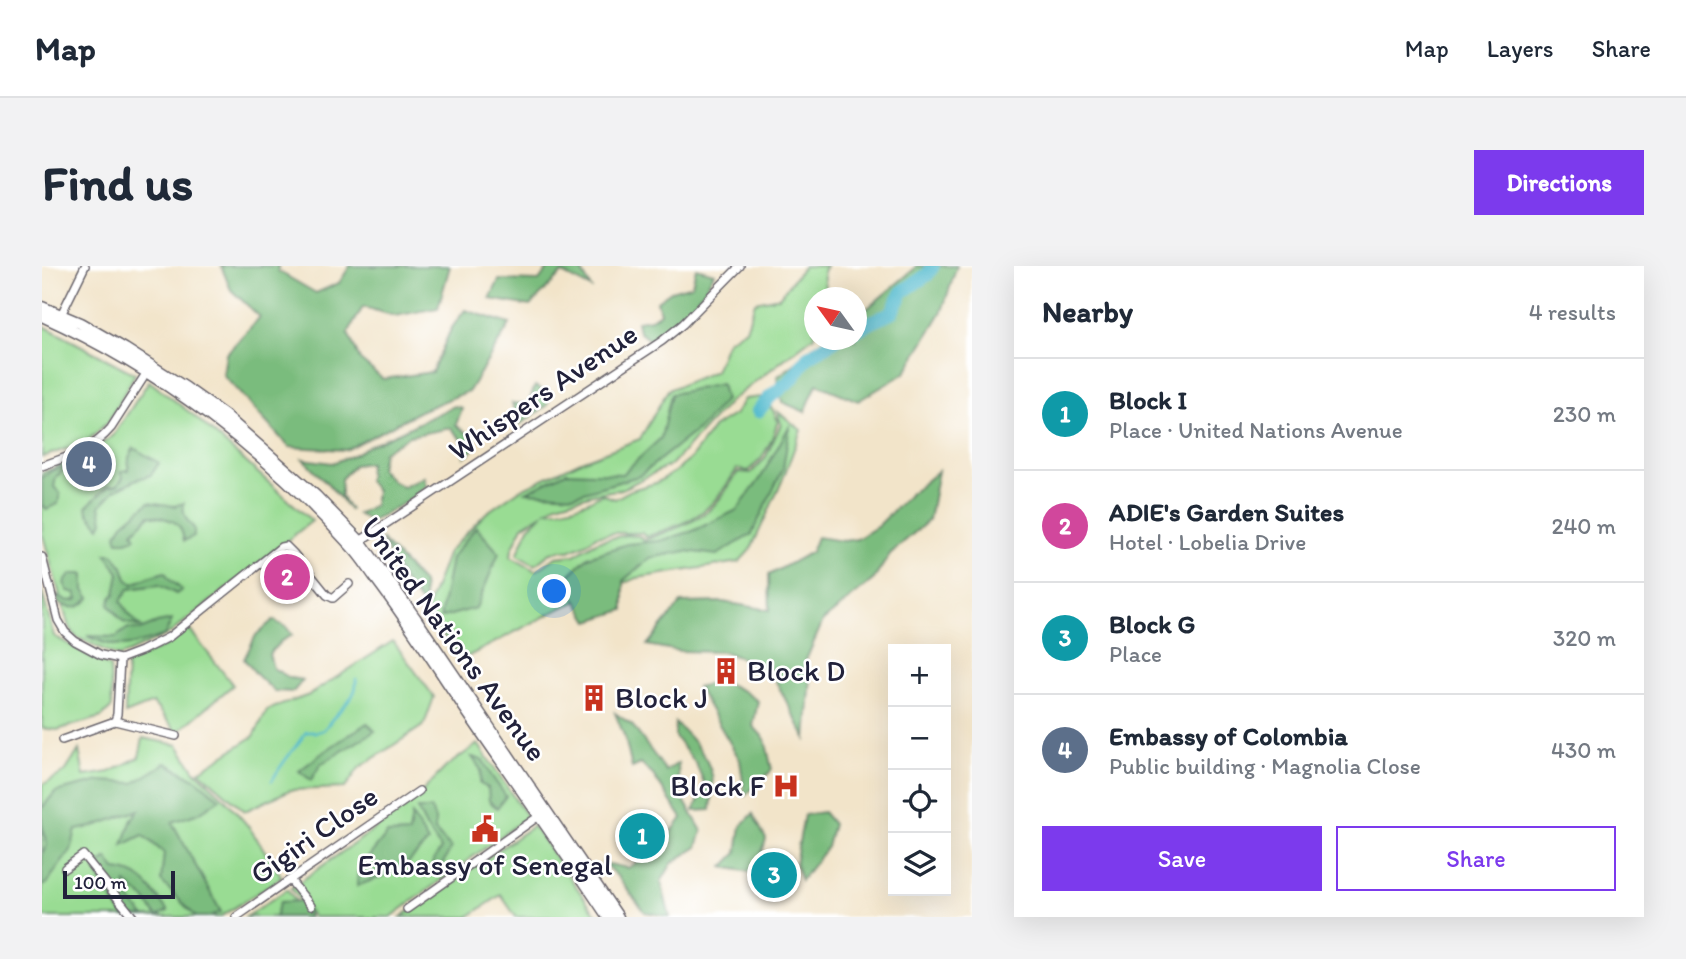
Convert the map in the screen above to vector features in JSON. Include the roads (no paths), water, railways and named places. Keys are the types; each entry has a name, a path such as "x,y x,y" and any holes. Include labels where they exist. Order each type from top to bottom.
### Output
{"street":[{"path":"62,319 85,266"},
{"name":"Whispers Avenue","path":"356,544 662,341 683,324 740,266"},
{"name":"United Nations Avenue","path":"42,307 125,349 149,369 186,388 224,415 316,496 416,620 539,816 608,917"},
{"name":"United Nations Avenue","path":"42,316 62,319"},
{"path":"42,466 92,446 111,428 149,369"},
{"path":"42,557 58,620 65,632 75,641 101,655 120,659 169,637 281,547 286,546 332,598 349,584"},
{"path":"115,721 120,659"},
{"path":"62,740 115,721 176,736"},
{"name":"United Nations Avenue","path":"504,757 618,917"},
{"name":"Gigiri Close","path":"236,917 419,791"},
{"path":"407,909 539,816"},
{"path":"65,868 83,855 133,917"},
{"path":"290,880 311,906"}],"waterway":[{"path":"867,324 892,312 902,292 927,275 933,266"},
{"path":"758,411 791,380 808,357 819,350"},
{"path":"272,781 306,732 323,730 350,700 356,679"}],"place":[{"name":"Embassy of Colombia","path":"89,464"},
{"name":"ADIE's Garden Suites","path":"287,577"},
{"name":"Block D","path":"726,671"},
{"name":"Block J","path":"594,698"},
{"name":"Block F","path":"786,786"},
{"name":"Embassy of Senegal","path":"485,829"},
{"name":"Block I","path":"642,836"},
{"name":"Block G","path":"774,875"}]}
